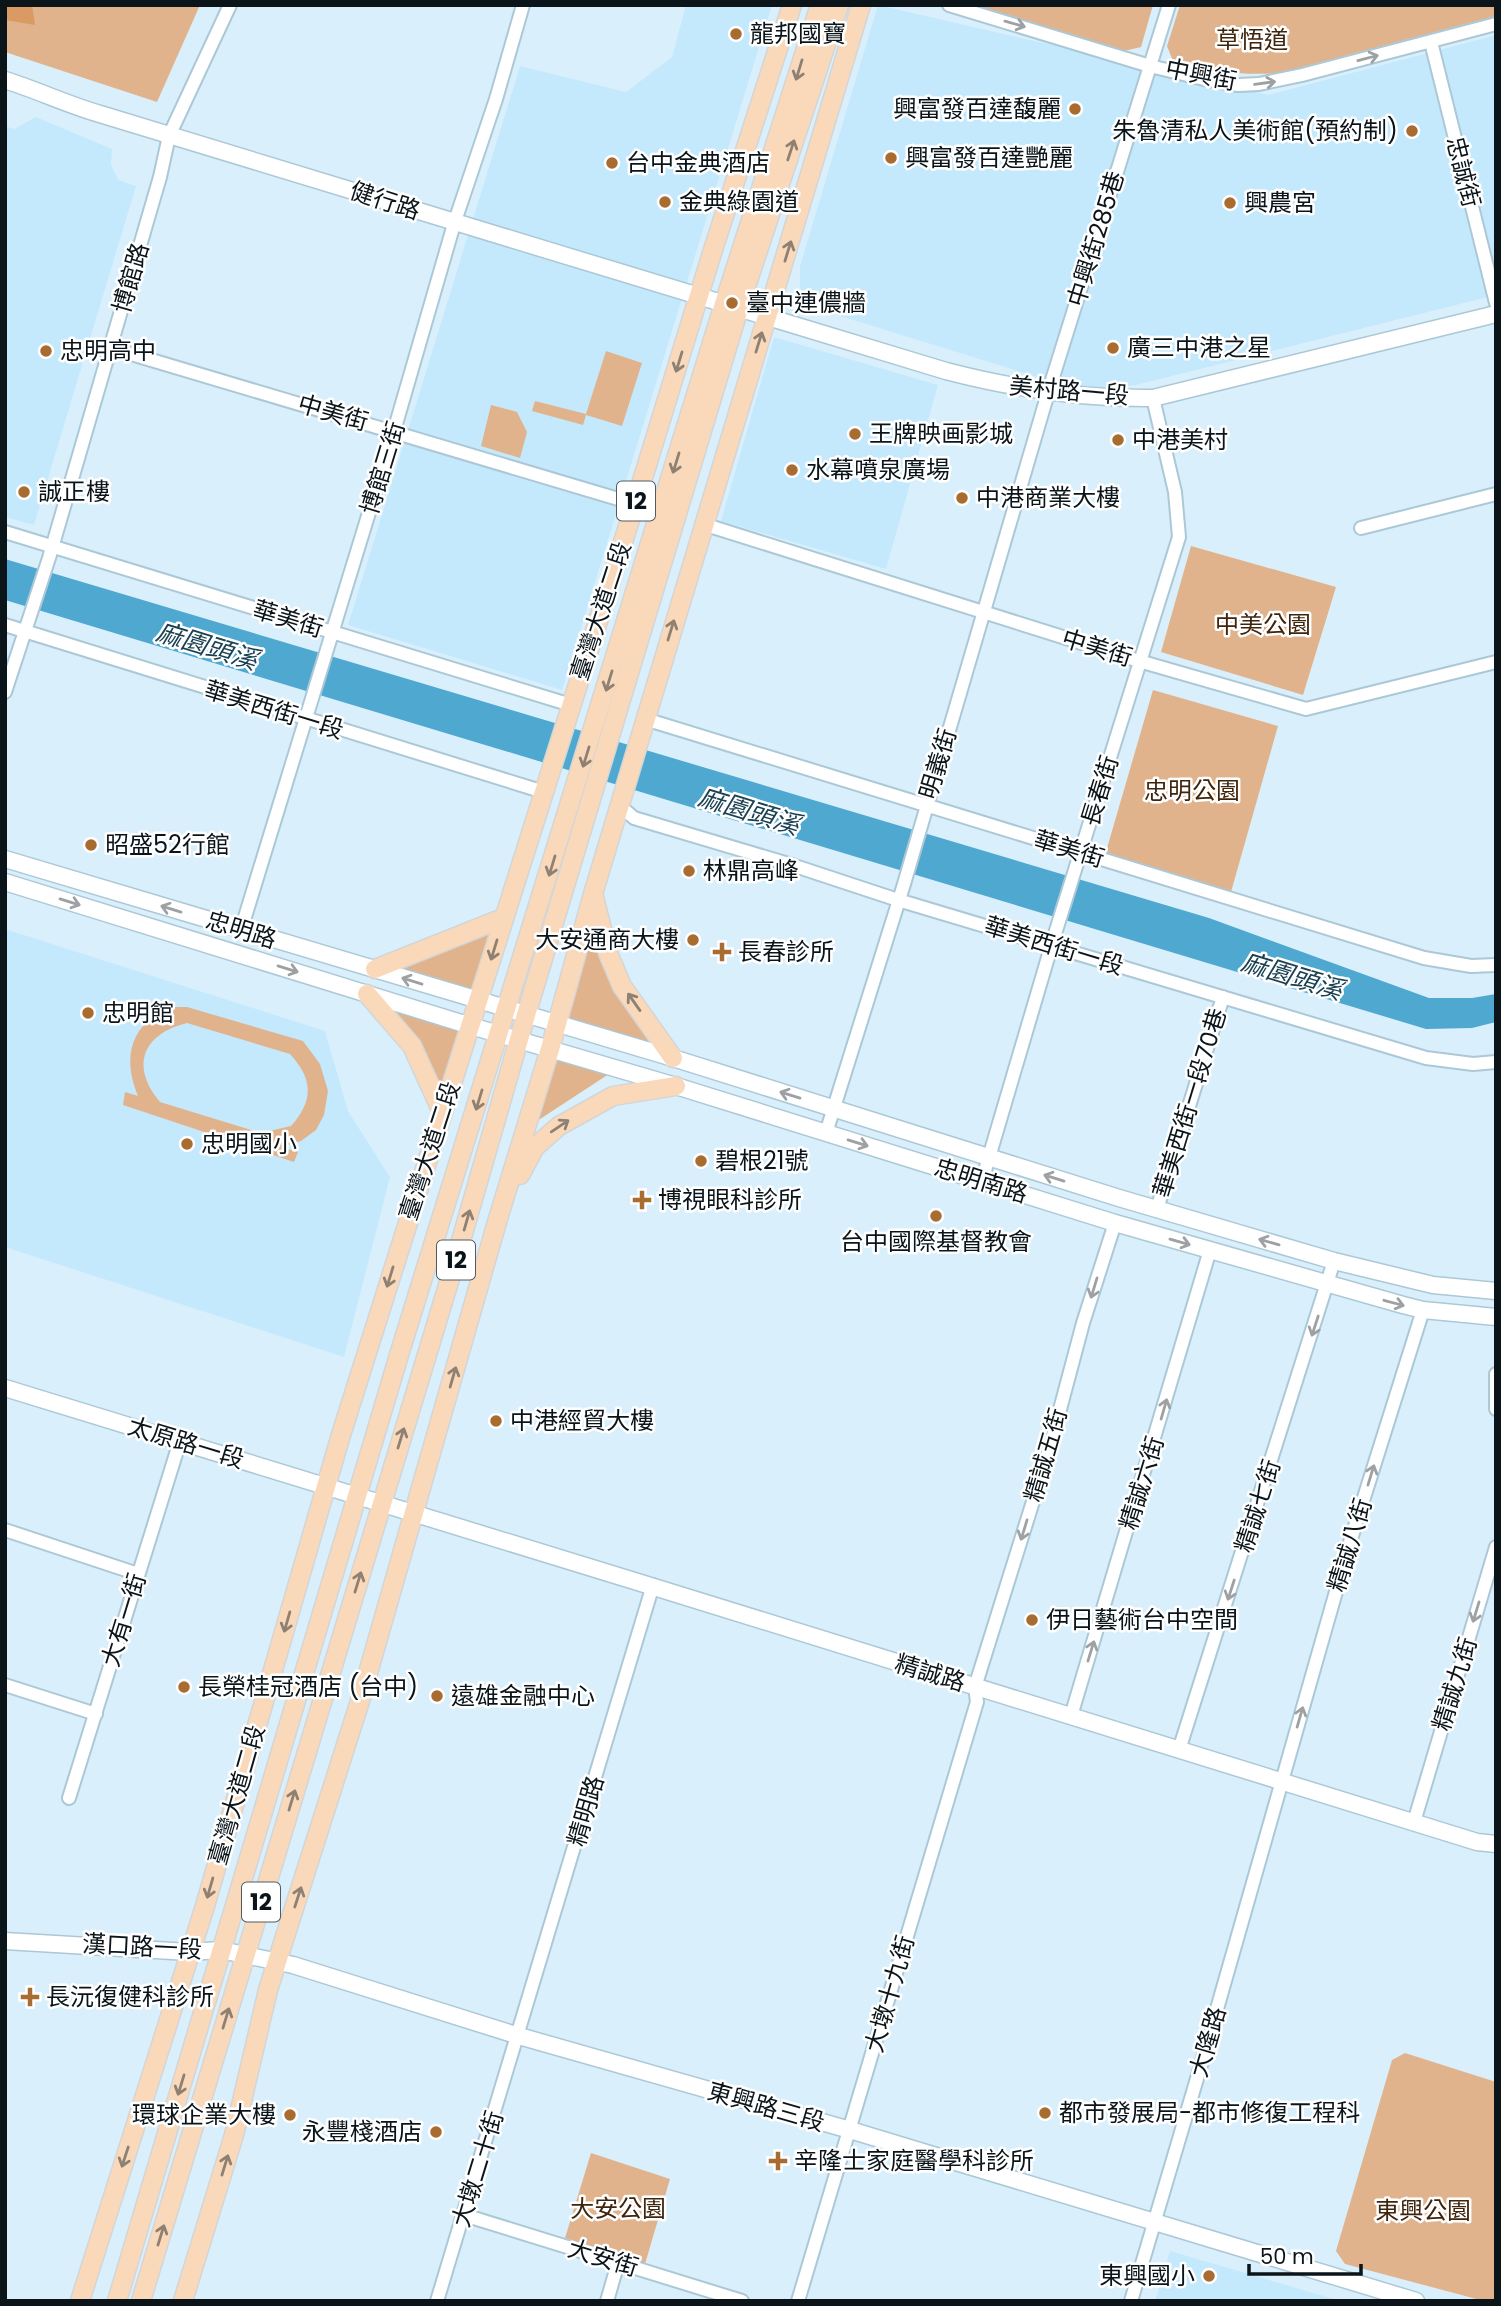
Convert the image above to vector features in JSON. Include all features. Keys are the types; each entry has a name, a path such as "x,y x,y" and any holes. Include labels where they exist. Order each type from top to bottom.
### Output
{"main road":[{"name":"臺灣大道二段","path":"80,2301 205,1906 326,1486 792,5"},
{"name":"臺灣大道二段","path":"117,2301 222,1950 368,1499 452,1272 526,1016 619,711 732,306 820,5"},
{"name":"臺灣大道二段","path":"141,2301 246,1954 368,1499 506,1010 599,712 732,306 839,5"},
{"name":"12","path":"183,2301 234,2135 268,1990 363,1689 593,894 861,5"},
{"path":"593,894 608,953 622,986 673,1058"},
{"path":"375,969 503,918"},
{"path":"367,994 412,1046 442,1112"},
{"path":"497,1222 535,1147 559,1126 612,1096 676,1086"}],"street":[{"name":"博館路","path":"26,628 111,348 160,177 169,136 230,5"},
{"name":"博館三街","path":"241,930 394,431 454,224 496,99 523,5"},
{"name":"中興街","path":"949,5 1150,65 1238,85 1259,84 1302,75 1496,24"},
{"name":"中興街285巷","path":"1048,393 1169,5"},
{"name":"忠誠街","path":"1431,42 1496,303"},
{"name":"健行路","path":"5,80 79,108 169,136 454,224 768,316"},
{"name":"美村路一段","path":"768,316 946,371 998,384 1048,393 1104,398 1153,398 1496,314"},
{"name":"中美街","path":"111,348 635,504"},
{"name":"明義街","path":"826,1133 904,884 1048,393"},
{"name":"長春街","path":"982,1181 1053,941 1179,537 1175,492 1153,398"},
{"path":"1361,528 1496,494"},
{"name":"中美街","path":"703,524 1139,661 1306,709 1496,662"},
{"name":"華美街","path":"5,532 51,552 571,705"},
{"name":"華美西街一段","path":"5,625 26,628 544,792"},
{"path":"5,692 26,628"},
{"name":"華美街","path":"645,719 1079,859 1424,958 1471,966 1496,965"},
{"name":"華美西街一段","path":"620,804 634,818 898,900 1053,941 1223,997 1426,1058 1473,1064 1496,1062"},
{"name":"忠明路","path":"5,859 477,1001"},
{"name":"忠明路","path":"5,882 471,1026"},
{"name":"華美西街一段70巷","path":"1157,1209 1223,997"},
{"name":"忠明南路","path":"477,1001 673,1058 1157,1209 1334,1261 1433,1285 1496,1291"},
{"name":"忠明南路","path":"471,1026 676,1086 1115,1223 1328,1284 1423,1310 1496,1317"},
{"name":"精誠五街","path":"975,1687 1050,1447 1083,1324 1115,1223"},
{"name":"精誠六街","path":"1071,1716 1210,1250"},
{"name":"精誠七街","path":"1179,1750 1334,1261"},
{"name":"精誠八街","path":"1281,1782 1351,1539 1423,1310"},
{"path":"1496,1374 1496,1409"},
{"name":"太原路一段","path":"5,1388 368,1499"},
{"name":"大有一街","path":"69,1798 180,1441"},
{"name":"精誠路","path":"368,1499 1477,1842 1496,1844"},
{"path":"5,1530 138,1574"},
{"name":"精誠九街","path":"1414,1822 1496,1546"},
{"name":"精明路","path":"519,2036 653,1586"},
{"path":"5,1685 96,1714"},
{"name":"大墩十九街","path":"798,2301 977,1702 975,1687"},
{"name":"大隆路","path":"1131,2301 1281,1782"},
{"name":"漢口路一段","path":"5,1941 189,1952 222,1950 277,1962"},
{"name":"東興路三段","path":"277,1962 519,2036 850,2130 1416,2301"},
{"name":"大墩二十街","path":"437,2301 519,2036"},
{"name":"大安街","path":"464,2215 742,2301"},
{"path":"607,2301 618,2263"}],"shaded area":[{"path":"5,5 32,5 35,25 5,20"},
{"path":"686,5 772,5 562,690 348,625 520,66 626,92 672,57"},
{"path":"878,5 1268,95 1496,35 1496,295 1136,385 1079,390 811,307 800,288 800,266"},
{"name":"忠明高中","path":"36,117 112,149 111,164 118,180 136,186 34,525 5,517 5,126 14,129"},
{"path":"774,337 938,385 886,569 721,521"},
{"name":"忠明國小","path":"5,929 325,1031 348,1111 390,1177 344,1357 5,1247"},
{"name":"東興國小","path":"1170,2251 1341,2301 1155,2301"}],"green space":[{"path":"5,5 200,5 157,102 5,52"},
{"name":"草悟道","path":"970,5 1153,5 1141,47 1124,51"},
{"name":"草悟道","path":"1180,5 1496,5 1496,16 1280,73 1253,74 1213,70 1173,61 1167,46"},
{"path":"606,351 642,363 622,426 586,415 583,425 532,411 535,401 586,414"},
{"path":"491,405 517,412 527,432 520,458 481,446"},
{"name":"中美公園","path":"1191,546 1336,587 1303,695 1161,652"},
{"name":"忠明公園","path":"1153,690 1278,726 1231,892 1105,855"},
{"path":"592,910 662,1049 563,1020"},
{"path":"497,925 472,992 389,969"},
{"path":"376,1003 464,1031 434,1119 413,1064 393,1037"},
{"path":"169,1007 187,1007 303,1041 320,1064 328,1091 324,1115 316,1130 301,1141 281,1147 298,1152 294,1162 123,1105 125,1092 138,1096 131,1068 133,1044 145,1023","holes":["187,1023 290,1054 298,1063 306,1081 308,1090 304,1107 291,1126 261,1133 160,1102 145,1076 143,1065 145,1054 160,1035"]},
{"path":"553,1055 612,1072 531,1125"},
{"name":"東興公園","path":"1405,2053 1496,2082 1496,2301 1484,2301 1345,2264 1336,2251 1392,2060"},
{"name":"大安公園","path":"591,2153 670,2179 645,2264 565,2238"}],"water":[{"name":"麻園頭溪","path":"5,559 1209,918 1429,998 1472,998 1496,994 1496,1022 1472,1028 1426,1029 5,600"}],"place":[{"name":"龍邦國寶","path":"736,34"},
{"name":"興富發百達馥麗","path":"1075,109"},
{"name":"朱魯清私人美術館(預約制)","path":"1412,131"},
{"name":"興富發百達艷麗","path":"891,158"},
{"name":"台中金典酒店","path":"612,163"},
{"name":"金典綠園道","path":"665,202"},
{"name":"興農宮","path":"1230,203"},
{"name":"臺中連儂牆","path":"732,303"},
{"name":"廣三中港之星","path":"1113,348"},
{"name":"忠明高中","path":"46,351"},
{"name":"王牌映画影城","path":"855,434"},
{"name":"中港美村","path":"1118,440"},
{"name":"水幕噴泉廣場","path":"792,470"},
{"name":"誠正樓","path":"24,492"},
{"name":"中港商業大樓","path":"962,498"},
{"name":"昭盛52行館","path":"91,845"},
{"name":"林鼎高峰","path":"689,871"},
{"name":"大安通商大樓","path":"693,940"},
{"name":"長春診所","path":"722,952"},
{"name":"忠明館","path":"88,1013"},
{"name":"忠明國小","path":"187,1144"},
{"name":"碧根21號","path":"701,1161"},
{"name":"博視眼科診所","path":"642,1200"},
{"name":"台中國際基督教會","path":"936,1216"},
{"name":"中港經貿大樓","path":"496,1421"},
{"name":"伊日藝術台中空間","path":"1032,1620"},
{"name":"長榮桂冠酒店 (台中)","path":"184,1687"},
{"name":"遠雄金融中心","path":"437,1696"},
{"name":"長沅復健科診所","path":"30,1997"},
{"name":"都市發展局-都市修復工程科","path":"1045,2113"},
{"name":"環球企業大樓","path":"290,2115"},
{"name":"永豐棧酒店","path":"436,2132"},
{"name":"辛隆士家庭醫學科診所","path":"778,2161"},
{"name":"東興國小","path":"1209,2276"}]}
